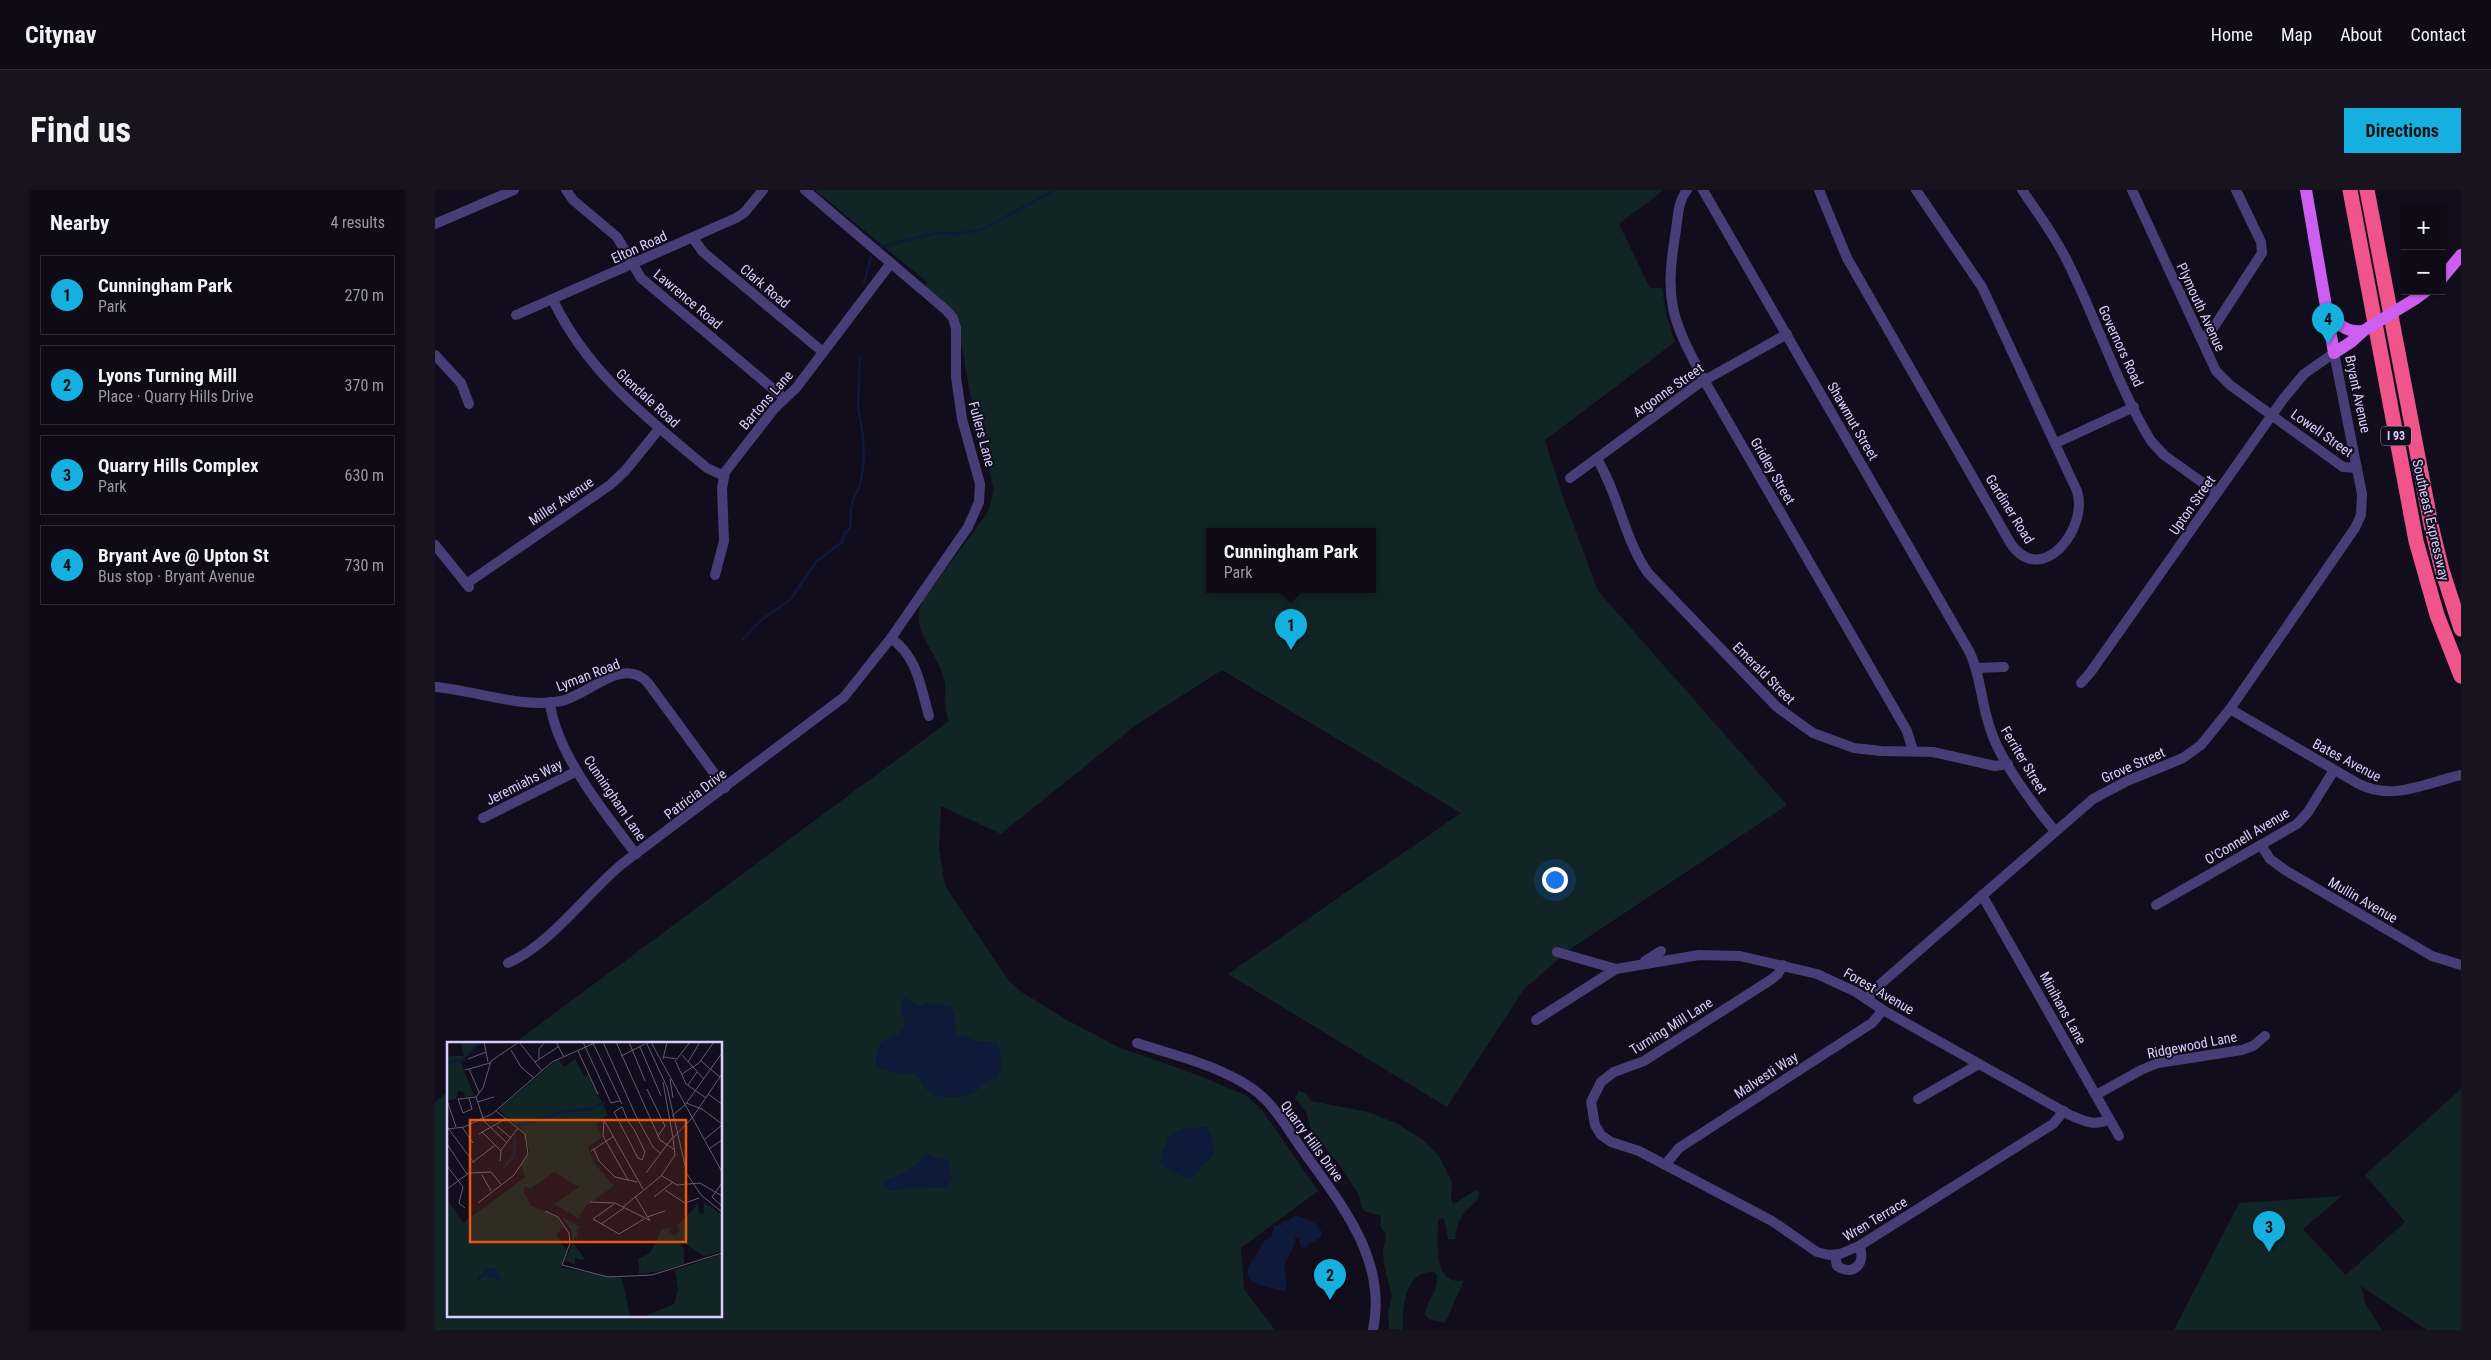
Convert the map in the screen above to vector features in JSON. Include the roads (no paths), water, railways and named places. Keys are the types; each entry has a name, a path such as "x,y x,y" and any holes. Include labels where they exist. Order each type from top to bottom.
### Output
{"highway":[{"name":"Southeast Expressway","path":"2350,190 2413,527 2433,601 2461,676"},
{"name":"I 93","path":"2359,190 2425,540 2439,599 2461,658"},
{"name":"I 93","path":"2367,190 2431,525 2442,570 2461,629"},
{"name":"Southeast Expressway","path":"2375,190 2434,508 2444,553 2461,607"}],"main road":[{"name":"Bryant Avenue","path":"2306,190 2327,302 2334,353"},
{"path":"2446,273 2461,255"},
{"path":"2334,353 2351,342 2363,330 2420,295"},
{"path":"2327,302 2339,324 2351,330 2363,330"}],"street":[{"path":"435,224 514,190"},
{"name":"Lawrence Road","path":"566,190 573,200 617,237 641,278 785,398"},
{"name":"Elton Road","path":"516,315 633,265 740,216 763,190"},
{"name":"Fullers Lane","path":"805,190 946,310 953,318 957,334 956,371 960,411 978,470 980,490 977,507 964,533 891,638"},
{"name":"Gridley Street","path":"1687,190 1680,204 1673,248 1670,300 1680,333 1704,380 1907,731 1913,751"},
{"name":"Shawmut Street","path":"1703,190 1967,646 1976,668"},
{"name":"Gardiner Road","path":"1819,190 1836,235 1852,267 2011,544 2027,558 2043,559 2056,552 2079,518 2079,496 1982,287 1916,190"},
{"name":"Governors Road","path":"2022,190 2051,232 2072,271 2148,435 2159,450 2217,492"},
{"name":"Plymouth Avenue","path":"2132,190 2220,376 2272,414"},
{"path":"2201,338 2212,330 2262,253 2261,242 2236,190"},
{"name":"Clark Road","path":"693,238 703,252 823,352"},
{"name":"Bartons Lane","path":"724,476 785,398 796,388 891,264"},
{"name":"Glendale Road","path":"553,300 564,321 605,378 620,395 707,468 724,476"},
{"name":"Argonne Street","path":"1570,478 1704,380 1787,334"},
{"name":"Upton Street","path":"2081,683 2091,674 2272,414 2304,374 2334,353"},
{"name":"Bryant Avenue","path":"2334,353 2362,494 2361,515"},
{"path":"435,355 461,383 469,404"},
{"path":"2056,443 2134,407"},
{"name":"Lowell Street","path":"2272,414 2343,467 2357,468"},
{"name":"Miller Avenue","path":"435,546 468,586 610,485 625,471 659,429"},
{"name":"Emerald Street","path":"1597,459 1605,474 1636,554 1648,573 1783,713 1813,733 1845,746 1871,750 1933,752 1995,766 2009,764"},
{"path":"715,575 724,534 721,492 724,476"},
{"name":"Grove Street","path":"1867,999 1877,986 2055,831 2102,793 2192,752 2206,740 2230,709 2355,528 2361,515"},
{"path":"891,638 904,648 913,661 929,716"},
{"name":"Patricia Drive","path":"508,963 530,952 599,884 636,854 844,697 891,638"},
{"path":"1976,668 2004,667"},
{"name":"Ferriter Street","path":"1976,668 1990,730 2009,764 2055,831"},
{"name":"Lyman Road","path":"435,686 483,695 550,702 573,698 603,681 622,674 632,673 641,676 725,788"},
{"name":"Cunningham Lane","path":"550,702 555,726 577,771 604,812 636,854"},
{"name":"Bates Avenue","path":"2230,709 2370,790 2387,793 2461,775"},
{"name":"O'Connell Avenue","path":"2156,905 2301,820 2334,770"},
{"name":"Jeremiahs Way","path":"483,818 577,771"},
{"name":"Mullin Avenue","path":"2261,845 2270,859 2285,870 2425,952 2461,965"},
{"name":"Minihans Lane","path":"1982,895 2119,1136"},
{"path":"1643,963 1661,951"},
{"name":"Forest Avenue","path":"1557,952 1617,969 1643,963 1715,954 1731,955 1783,965 1827,978 2064,1112 2092,1123 2101,1123 2109,1119"},
{"name":"Turning Mill Lane","path":"1665,1165 1634,1150 1616,1144 1601,1135 1591,1114 1591,1102 1597,1086 1609,1074 1644,1061 1772,979 1778,974 1783,965"},
{"path":"1536,1020 1617,969"},
{"name":"Malvesti Way","path":"1665,1165 1679,1148 1872,1023 1883,1010"},
{"name":"Ridgewood Lane","path":"2096,1095 2152,1065 2243,1050 2253,1046 2265,1036"},
{"name":"Quarry Hills Drive","path":"1137,1043 1229,1075 1254,1090 1270,1105 1333,1193 1363,1243 1375,1291 1376,1306 1373,1330"},
{"path":"1918,1099 1979,1064"},
{"name":"Wren Terrace","path":"1665,1165 1777,1224 1812,1249 1823,1254 1835,1255 1859,1246 2053,1124 2064,1112"},
{"path":"1835,1255 1837,1266 1843,1270 1853,1270 1859,1266 1862,1259 1859,1246"}],"water":[{"path":"905,998 920,1007 926,1003 950,1006 954,1015 956,1034 977,1041 996,1042 1001,1060 997,1078 986,1081 973,1094 942,1097 926,1089 915,1073 901,1074 877,1068 876,1058 881,1042 898,1035 901,1028 906,1026 901,1008"},
{"path":"1207,1127 1214,1144 1214,1153 1191,1178 1183,1177 1162,1165 1161,1158 1168,1137 1183,1129"},
{"path":"929,1155 938,1160 944,1158 948,1161 952,1178 948,1188 912,1187 889,1191 882,1184 884,1180 911,1169 923,1156"},
{"path":"1296,1215 1314,1223 1322,1232 1321,1237 1303,1248 1300,1245 1299,1237 1295,1238 1294,1246 1285,1266 1286,1291 1267,1287 1253,1281 1247,1274 1250,1264 1267,1239 1272,1236 1274,1226 1282,1225 1282,1221 1288,1221"}],"waterway":[{"path":"879,247 935,233 957,234 983,229 1055,190"},
{"path":"864,283 871,257"},
{"path":"742,640 761,620 790,600 816,562 842,542 845,533 850,528 851,509 854,497 860,486 864,460 863,436 858,406 860,358"}],"place":[{"name":"Bryant Ave @ Upton St","path":"2328,344"},
{"name":"Cunningham Park","path":"1291,650"},
{"name":"Quarry Hills Complex","path":"2269,1252"},
{"name":"Lyons Turning Mill","path":"1330,1300"}]}
